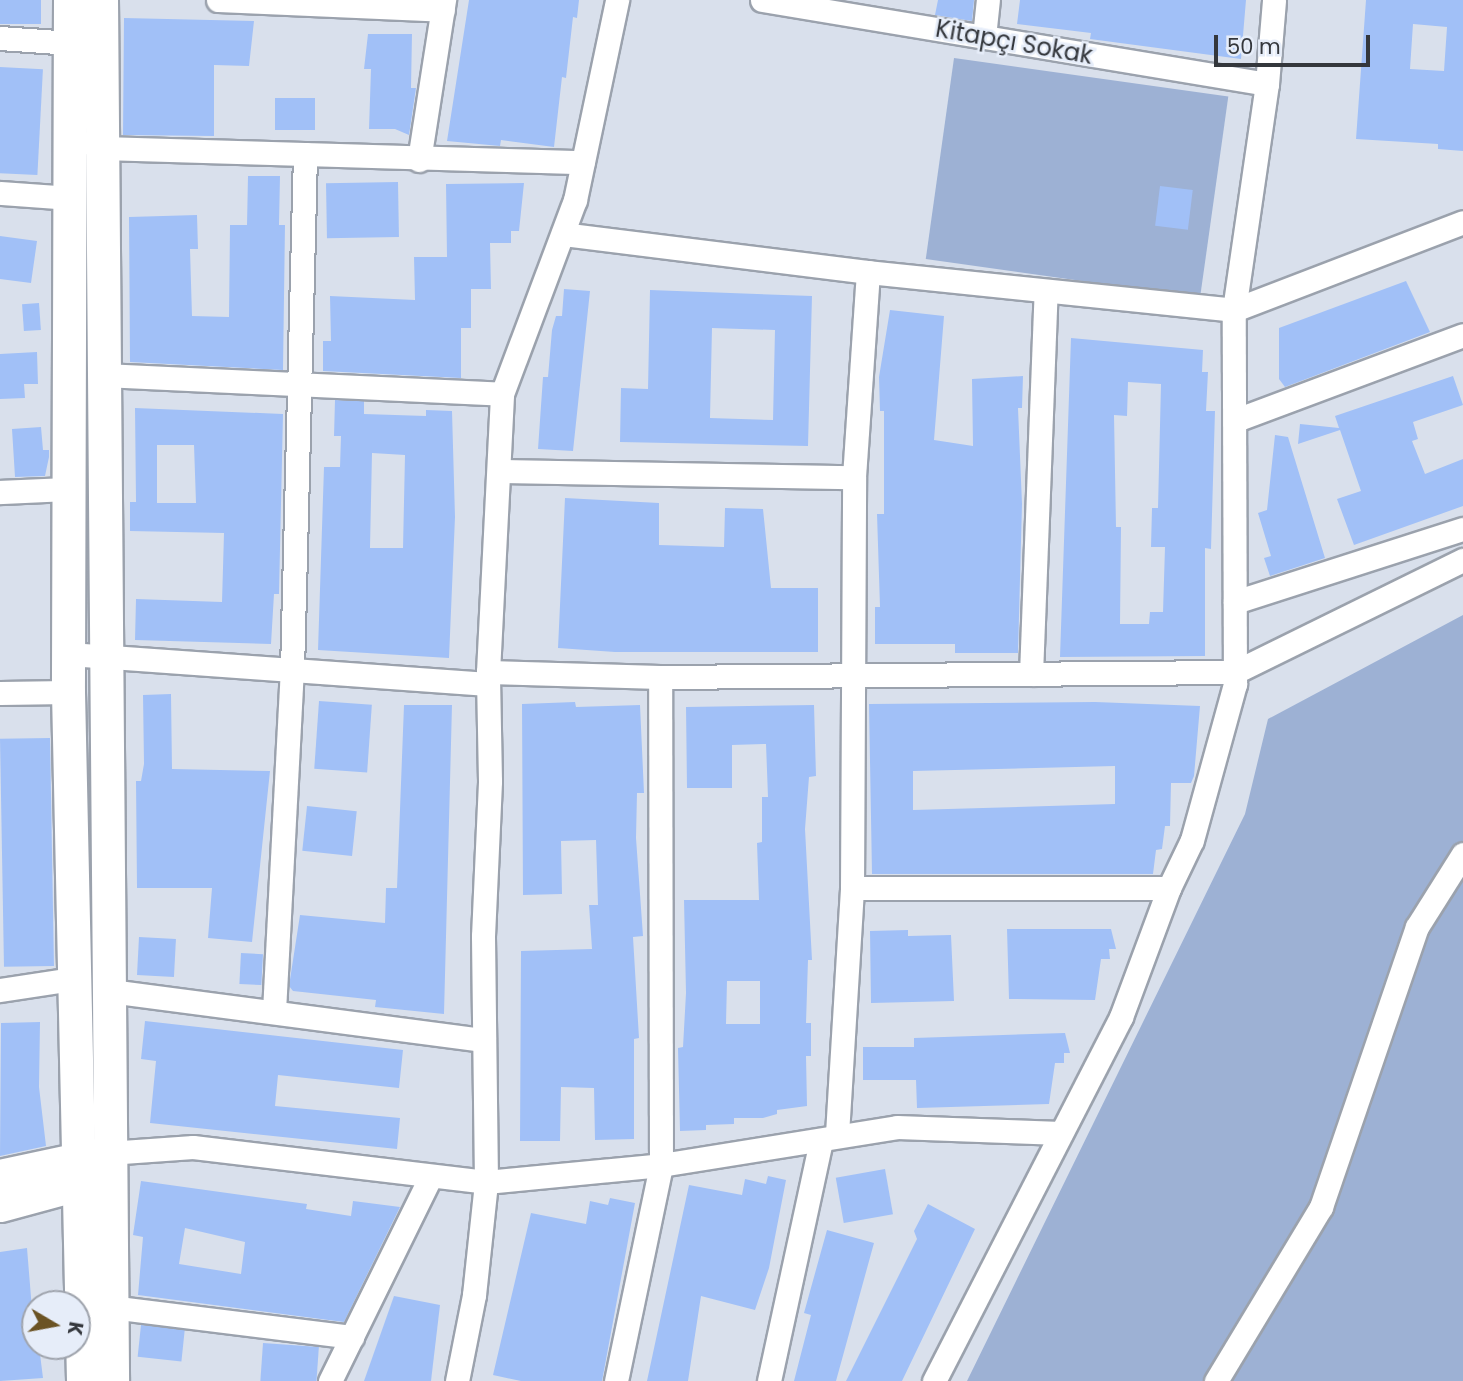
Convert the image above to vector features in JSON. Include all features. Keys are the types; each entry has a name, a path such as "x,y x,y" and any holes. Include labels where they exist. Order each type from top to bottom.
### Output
{"street":[{"path":"70,0 67,489 72,979 90,1165 111,1307 112,1381"},
{"path":"83,1381 90,1165 110,991 101,0"},
{"path":"218,0 443,5 419,160"},
{"path":"457,1381 474,1295 486,1182 488,678 502,394 562,234 583,162 617,0"},
{"name":"Kitapçı Sokak","path":"762,0 1267,85"},
{"path":"984,37 988,0"},
{"path":"934,1381 1121,1017 1169,888 1192,840 1235,672 1234,310 1267,85 1274,0"},
{"path":"0,38 71,43"},
{"path":"70,134 102,148 419,160 583,162"},
{"path":"274,1011 292,671 305,154"},
{"path":"0,193 70,198"},
{"path":"562,234 867,272 1234,310 1463,222"},
{"path":"769,1381 829,1137 852,888 850,675 854,477 867,272"},
{"path":"1031,674 1046,292"},
{"path":"1236,420 1463,335"},
{"path":"104,375 502,394"},
{"path":"499,471 854,477"},
{"path":"0,492 67,489"},
{"path":"1235,603 1463,529"},
{"path":"69,654 105,654 292,671 488,678 1235,672 1463,560"},
{"path":"617,1381 661,1165 660,677"},
{"path":"0,693 68,692"},
{"path":"1216,1381 1321,1207 1417,927 1463,854"},
{"path":"852,888 1169,888"},
{"path":"0,989 72,979"},
{"path":"110,991 485,1040"},
{"path":"0,1176 90,1165 193,1147 430,1178 486,1182 661,1165 897,1126 1061,1133"},
{"path":"0,1205 90,1165"},
{"path":"330,1381 430,1178"},
{"path":"111,1307 352,1337"}],"shaded area":[{"path":"954,58 1228,97 1200,298 926,259"},
{"path":"1463,615 1463,1381 967,1381 1245,814 1268,719"}],"building":[{"path":"0,0 41,0 41,24 0,24"},
{"path":"469,0 579,0 577,18 573,17 566,78 562,77 554,147 501,140 500,146 447,141"},
{"path":"938,0 974,0 972,21 935,15"},
{"path":"1020,0 1246,0 1241,59 1090,39 1091,33 1017,24"},
{"path":"1366,0 1463,0 1463,151 1438,149 1438,144 1356,139","holes":["1413,24 1447,27 1444,71 1410,69"]},
{"path":"124,18 254,21 249,66 214,65 214,136 123,135"},
{"path":"368,34 412,34 411,88 416,88 409,135 395,129 369,129 371,69 364,69"},
{"path":"0,67 43,69 37,175 0,173"},
{"path":"275,98 315,98 315,130 275,130"},
{"path":"248,176 280,176 279,225 285,225 283,370 130,362 129,217 197,215 198,249 190,249 192,316 229,317 230,225 247,225"},
{"path":"398,182 399,237 327,238 326,183"},
{"path":"524,183 519,231 511,231 511,243 490,243 491,289 471,289 471,328 461,328 461,378 323,371 323,341 331,341 330,296 415,300 414,257 447,257 446,184"},
{"path":"1160,186 1193,190 1188,230 1155,226"},
{"path":"0,236 37,241 31,283 0,279"},
{"path":"1406,281 1430,332 1285,387 1279,379 1279,328"},
{"path":"564,289 590,291 573,451 538,449 543,377 548,377 552,330 556,316 562,316"},
{"path":"650,290 812,296 808,446 620,442 621,388 648,389","holes":["712,328 775,330 773,420 710,418"]},
{"path":"39,303 41,330 24,331 22,304"},
{"path":"890,310 944,316 934,440 973,446 972,379 1023,376 1022,408 1018,408 1022,504 1018,653 955,653 955,644 875,644 875,607 880,607 877,514 884,514 884,411 880,411 879,377"},
{"path":"1071,338 1203,350 1202,372 1208,372 1206,411 1215,411 1211,549 1205,548 1205,656 1060,657","holes":["1128,382 1161,384 1158,508 1152,508 1151,547 1165,547 1163,612 1150,612 1149,624 1120,624 1121,527 1116,527 1114,415 1127,416"]},
{"path":"37,352 38,384 24,384 25,398 0,399 0,354"},
{"path":"1453,376 1463,405 1413,422 1418,439 1412,441 1425,474 1463,459 1463,506 1354,545 1337,499 1361,491 1340,430 1298,444 1300,424 1339,428 1335,416"},
{"path":"335,400 364,401 364,414 426,416 426,410 452,411 455,517 449,658 318,650 324,467 340,467 341,436 334,436","holes":["372,453 405,455 403,548 370,548"]},
{"path":"135,408 283,414 279,594 274,594 271,644 135,640 136,599 222,602 224,533 130,531 130,502 136,502","holes":["157,445 194,445 196,503 157,503"]},
{"path":"41,427 43,450 49,450 45,476 15,477 12,429"},
{"path":"1275,435 1288,437 1325,558 1270,576 1264,558 1271,556 1258,513 1267,510"},
{"path":"565,498 659,503 659,545 724,547 725,508 763,509 771,588 818,588 818,652 615,652 558,648"},
{"path":"171,694 172,769 270,771 252,942 208,938 212,888 137,888 136,781 141,781 144,764 143,695"},
{"path":"319,701 372,705 367,773 314,769"},
{"path":"575,702 576,707 640,705 644,793 637,793 636,838 643,936 633,937 639,1038 634,1039 634,1139 595,1140 594,1088 561,1087 560,1141 520,1141 521,951 592,949 589,905 598,905 596,840 561,841 562,894 523,895 522,704"},
{"path":"1095,702 1200,706 1194,776 1191,783 1171,783 1170,826 1165,826 1162,849 1156,850 1153,874 872,874 869,704","holes":["1115,766 1115,804 913,810 913,771"]},
{"path":"404,705 452,705 444,1014 375,1007 376,1000 293,991 289,986 300,915 385,923 386,888 397,888"},
{"path":"814,705 816,776 809,777 805,829 812,960 808,960 806,1023 811,1023 811,1056 806,1056 807,1106 777,1110 777,1114 763,1118 734,1118 734,1124 706,1125 706,1130 680,1131 678,1048 683,1047 686,993 684,900 759,900 757,843 762,842 762,797 768,797 766,744 732,745 732,788 687,788 686,707","holes":["727,981 760,981 760,1024 726,1024"]},
{"path":"50,738 54,966 4,967 0,739"},
{"path":"307,806 357,811 352,856 302,851"},
{"path":"1007,929 1111,929 1116,949 1109,949 1110,959 1101,959 1095,1000 1009,999"},
{"path":"908,930 908,936 951,935 954,1001 871,1003 870,931"},
{"path":"139,937 176,939 174,977 137,975"},
{"path":"241,953 263,954 261,985 239,984"},
{"path":"145,1021 403,1050 399,1088 278,1075 275,1106 400,1118 397,1149 150,1123 156,1061 141,1059"},
{"path":"40,1022 39,1087 46,1146 0,1156 1,1023"},
{"path":"1065,1033 1070,1053 1064,1053 1064,1063 1055,1063 1049,1104 917,1108 916,1080 863,1080 863,1047 914,1047 914,1038"},
{"path":"885,1169 893,1214 844,1223 836,1178"},
{"path":"768,1176 786,1180 769,1268 755,1310 701,1296 688,1381 647,1381 689,1185 742,1195 745,1179 766,1184"},
{"path":"141,1181 307,1204 306,1209 351,1216 353,1201 400,1207 344,1322 138,1295 143,1237 133,1235","holes":["185,1228 245,1242 241,1274 179,1264"]},
{"path":"610,1198 635,1203 602,1381 521,1381 493,1375 531,1213 586,1224 590,1201 608,1205"},
{"path":"928,1204 975,1229 902,1381 846,1381 917,1239 914,1231"},
{"path":"827,1230 874,1243 836,1381 794,1381 811,1315 804,1313"},
{"path":"27,1248 30,1290 21,1290 21,1360 41,1360 43,1378 0,1381 0,1252"},
{"path":"394,1296 440,1305 431,1381 364,1381"},
{"path":"141,1325 185,1330 181,1361 138,1357"},
{"path":"263,1343 319,1347 316,1381 260,1381"}]}
